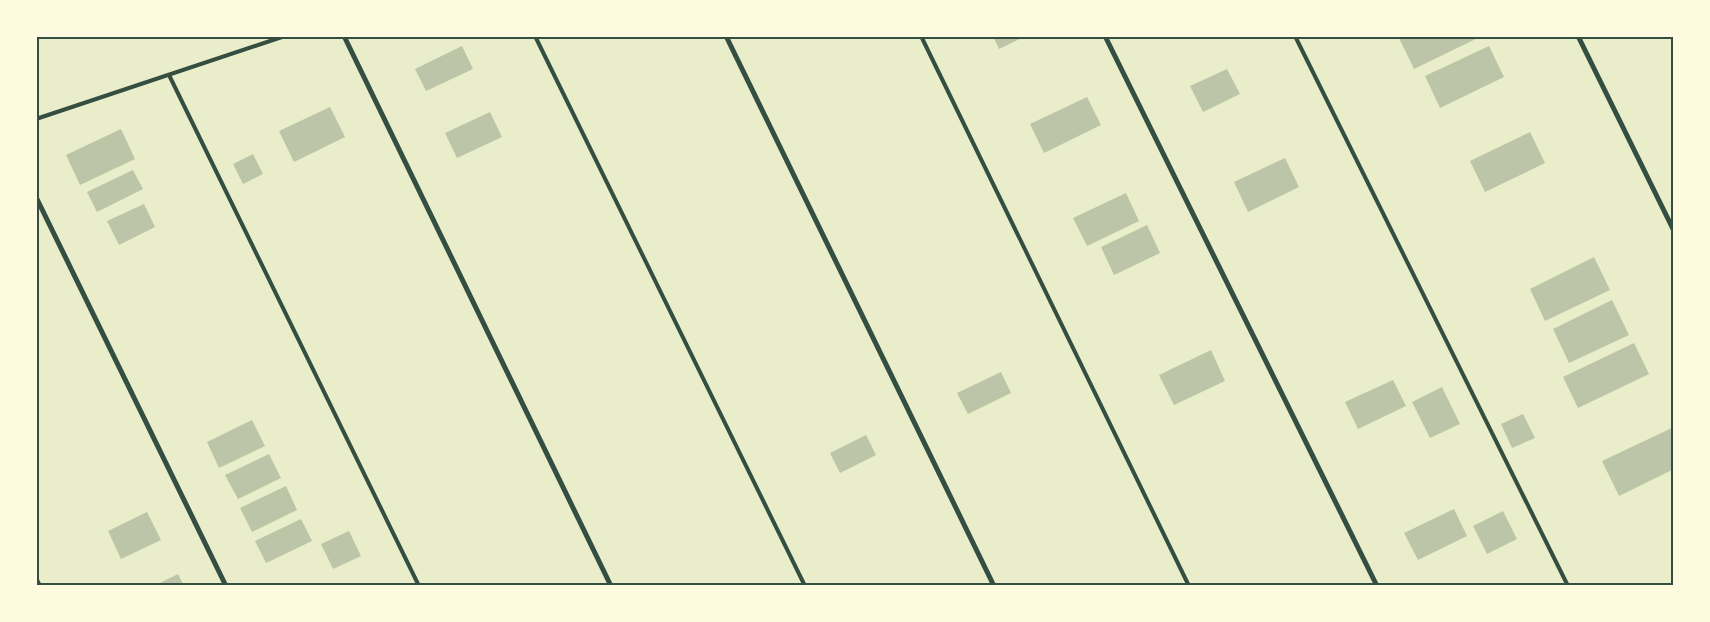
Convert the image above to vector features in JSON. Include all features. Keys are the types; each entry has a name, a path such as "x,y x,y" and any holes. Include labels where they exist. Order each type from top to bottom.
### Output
{"street":[{"path":"344,36 612,586"},
{"path":"726,36 994,586"},
{"path":"1105,36 1377,586"},
{"path":"1578,36 1674,231"},
{"path":"36,197 226,586"}],"lane":[{"path":"36,119 286,36"},
{"path":"535,36 805,586"},
{"path":"921,36 1189,586"},
{"path":"1294,36 1568,586"},
{"path":"170,75 419,586"},
{"path":"36,578 40,586"}],"building":[{"path":"993,36 1026,36 999,49"},
{"path":"1398,36 1482,36 1414,69"},
{"path":"462,46 473,69 426,91 415,69"},
{"path":"1489,46 1504,77 1440,108 1425,76"},
{"path":"1227,69 1240,94 1203,112 1190,86"},
{"path":"1087,97 1101,125 1044,153 1030,124"},
{"path":"330,107 345,137 294,162 279,131"},
{"path":"490,112 502,137 457,158 445,133"},
{"path":"121,129 135,159 80,185 66,155"},
{"path":"1530,132 1545,163 1485,192 1470,161"},
{"path":"253,154 263,174 243,184 233,164"},
{"path":"1285,158 1299,187 1248,212 1234,182"},
{"path":"133,170 143,189 97,212 87,192"},
{"path":"1126,193 1139,221 1087,246 1073,218"},
{"path":"144,204 155,227 119,245 107,221"},
{"path":"1147,225 1160,253 1114,275 1101,247"},
{"path":"1594,257 1610,290 1545,321 1530,289"},
{"path":"1612,300 1629,335 1569,363 1553,329"},
{"path":"1634,343 1649,374 1578,408 1563,377"},
{"path":"1211,350 1225,381 1174,405 1159,375"},
{"path":"1001,372 1011,393 968,414 957,393"},
{"path":"1393,380 1406,406 1358,429 1345,402"},
{"path":"1442,387 1460,424 1430,438 1412,402"},
{"path":"1523,414 1535,438 1512,448 1501,424"},
{"path":"252,420 265,446 219,468 207,442"},
{"path":"1674,427 1674,469 1619,496 1602,461"},
{"path":"866,435 876,455 840,473 830,453"},
{"path":"269,454 281,478 238,499 225,475"},
{"path":"286,486 297,510 252,532 240,508"},
{"path":"1454,509 1467,536 1418,560 1404,533"},
{"path":"1503,511 1517,539 1487,554 1473,526"},
{"path":"147,512 161,540 121,559 108,531"},
{"path":"301,519 312,541 266,563 255,541"},
{"path":"349,531 361,556 333,569 321,544"},
{"path":"178,574 184,586 154,586"}]}
